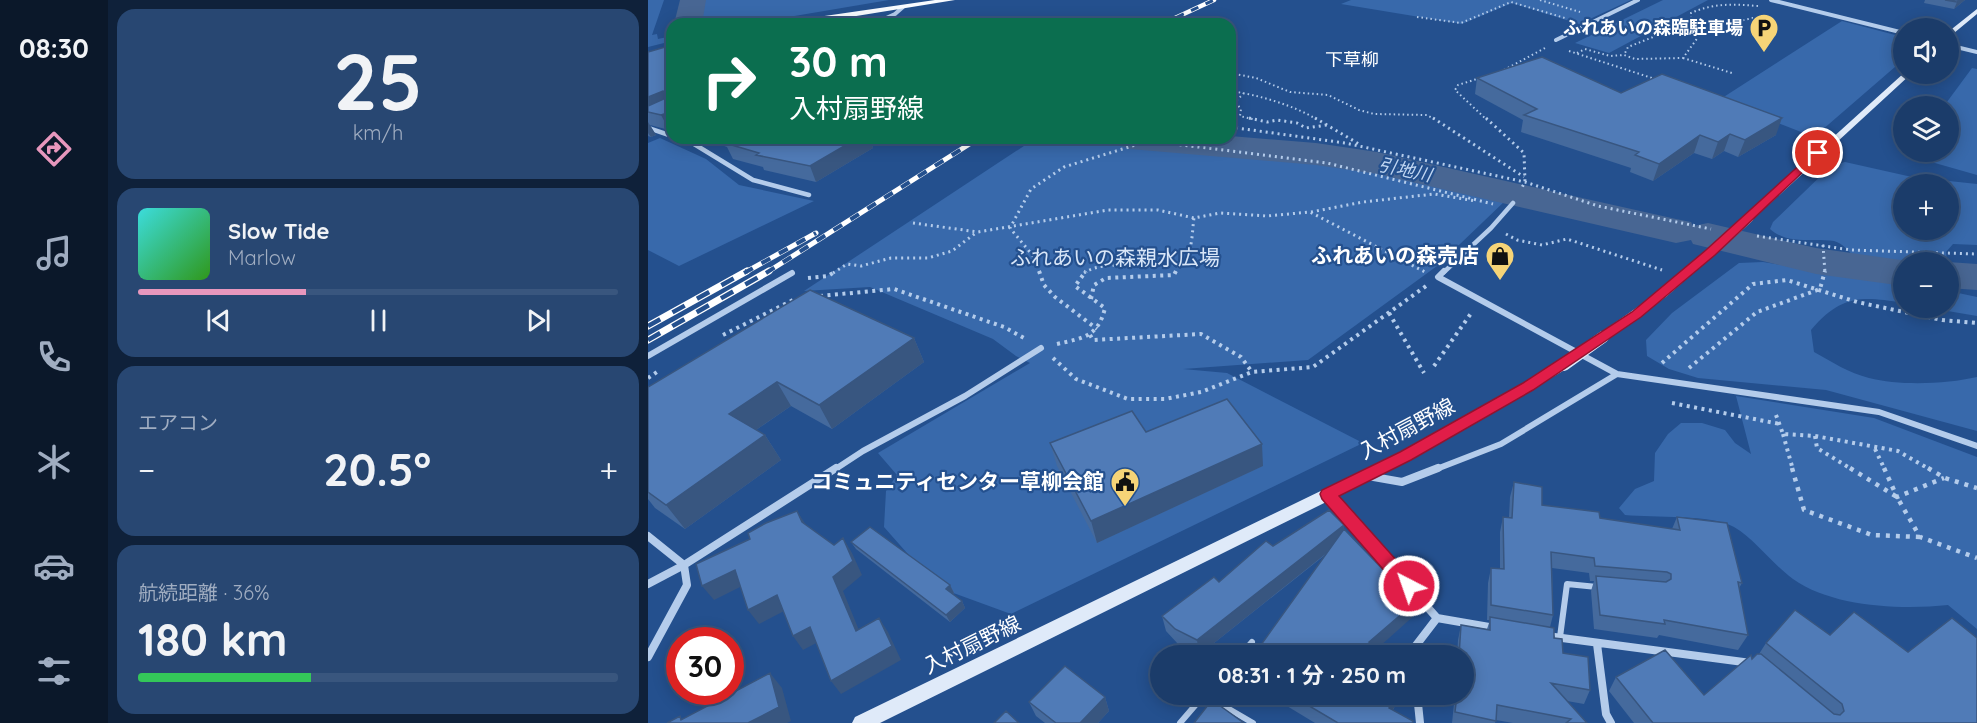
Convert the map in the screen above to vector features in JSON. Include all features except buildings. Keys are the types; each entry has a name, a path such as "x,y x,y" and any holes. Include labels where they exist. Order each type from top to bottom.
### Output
{"main road":[{"path":"830,18 951,0"}],"street":[{"path":"1556,40 1638,0"},
{"path":"1771,0 1893,30"},
{"path":"886,18 903,7"},
{"path":"1959,27 1977,11"},
{"path":"1959,48 1977,52"},
{"name":"入村扇野線","path":"861,723 1406,456 1564,364 1663,294 1896,84"},
{"path":"648,128 666,134"},
{"path":"694,144 753,180 809,195"},
{"path":"1511,205 1491,228 1438,277 1617,374 1879,412 1977,446"},
{"path":"648,356 792,273"},
{"path":"648,584 684,565 863,451 965,396 1041,348"},
{"path":"1365,476 1401,482 1501,444 1617,374"},
{"path":"1328,494 1437,618 1507,630"},
{"path":"648,536 684,565 687,585 648,657"},
{"path":"1416,645 1437,618"},
{"path":"1539,634 1597,644 1754,663 1763,671"},
{"path":"1597,644 1606,714 1611,723"},
{"path":"1418,705 1420,723"}],"lane":[{"path":"1560,638 1566,584 1601,587"},
{"path":"1180,723 1196,705"},
{"path":"1222,705 1253,723"}],"path":[{"path":"1417,16 1461,23 1511,2 1565,19"},
{"path":"1624,55 1628,48 1686,24 1691,19 1691,13 1721,3 1767,7"},
{"path":"1686,24 1704,29 1770,13"},
{"path":"1683,58 1687,48 1697,42 1704,29"},
{"path":"1577,53 1585,49 1610,56 1624,55 1632,60 1683,58 1732,73"},
{"path":"1568,50 1655,79"},
{"path":"1495,74 1534,55"},
{"path":"1236,75 1256,78 1290,92 1328,95 1359,110 1374,114 1427,115 1447,125 1524,177"},
{"path":"1486,77 1458,85 1455,90 1524,153 1524,184"},
{"path":"1236,92 1307,113 1364,147"},
{"path":"1236,100 1244,93"},
{"path":"1236,104 1241,109 1240,116 1267,122 1277,120 1297,123 1306,128 1328,125"},
{"path":"1236,128 1364,147 1524,184 1598,206 1716,230"},
{"path":"1010,228 1031,189 1064,167 1137,144"},
{"path":"1171,144 1327,163 1511,205"},
{"path":"914,223 978,232 1108,210 1158,210 1194,218 1220,213 1267,216 1434,194 1511,205"},
{"path":"818,297 894,289 1004,327 1041,348 1076,379 1128,399 1165,399 1183,396 1201,392 1252,372 1312,367 1438,277 1310,212"},
{"path":"1091,299 1094,285 1106,278 1174,275 1185,260 1194,218"},
{"path":"1010,228 1034,257 1044,285 1055,297 1097,329"},
{"path":"1491,228 1517,240 1542,244 1567,239 1667,272"},
{"path":"792,273 810,278 828,276 847,264 861,266 891,258 928,258 952,251 978,232"},
{"path":"1750,235 1851,250 1977,254"},
{"path":"1821,289 1825,272 1823,247"},
{"path":"1041,348 1090,335 1102,323 1105,308 1075,286 1086,270 1110,263 1144,263 1171,267 1180,265"},
{"path":"1646,378 1753,284 1787,280 1857,302 1942,320 1977,323"},
{"path":"1673,382 1718,342 1757,312 1821,289"},
{"path":"719,337 796,299"},
{"path":"1434,366 1473,310 1484,301"},
{"path":"1389,313 1424,373"},
{"path":"1090,335 1092,340 1109,341 1201,334 1241,357 1252,372"},
{"path":"648,378 658,372"},
{"path":"1768,396 1780,424 1804,510 1872,535 1920,537 1977,558"},
{"path":"1672,404 1780,424"},
{"path":"1783,434 1815,436 1898,451 1945,478 1977,488"},
{"path":"1815,436 1817,448 1897,497"},
{"path":"1875,448 1897,497 1920,537"},
{"path":"1897,497 1945,478"}],"green space":[{"path":"648,0 664,0 652,35 657,34 658,39 666,37 666,42 648,47"},
{"path":"703,0 889,0 782,18 695,18"},
{"path":"1351,0 1631,0 1579,24 1512,3 1462,24 1341,4"},
{"path":"1663,0 1708,0 1609,53 1575,43"},
{"path":"1842,21 1893,34 1893,69 1814,137 1719,100"},
{"path":"1972,68 1977,69 1977,175 1932,162 1959,162 1959,96 1951,96"},
{"path":"660,138 666,141 666,144 673,144 706,159 739,185 814,201 679,266 648,250 648,143"},
{"name":"ふれあいの森親水広場","path":"1027,144 1201,144 1346,163 1506,200 1437,266 1308,360 1183,369 1227,373 1363,443 1011,614 937,587 884,527 886,491 897,475 878,453 1030,363 993,339 870,287 804,291"},
{"path":"1845,162 1899,174 1893,174 1893,240 1959,240 1959,182 1977,184 1977,245 1953,244 1946,252 1893,252 1893,265 1868,262 1857,258 1834,241 1785,237 1770,229 1773,222 1832,165"},
{"path":"1763,262 1893,282 1893,302 1863,299 1842,304 1832,310 1811,330 1814,352 1854,373 1881,381 1923,383 1977,377 1977,431 1826,390 1698,378 1669,369 1647,356 1646,340 1672,313 1739,263"},
{"path":"1959,293 1977,297 1977,316 1959,313"},
{"path":"1736,396 1874,418 1977,457 1977,629 1948,605 1889,606 1827,596 1793,579 1742,532 1724,523 1697,518 1625,515 1619,508 1635,489 1654,481 1655,453 1668,434 1681,423 1702,423 1725,430 1735,443 1751,454"}],"waterway":[{"name":"引地川","path":"689,18 693,0"},
{"name":"引地川","path":"1200,144 1316,154 1377,163 1676,231"},
{"name":"引地川","path":"1708,235 1816,261 1893,272"},
{"name":"引地川","path":"1959,276 1977,277"}],"railway":[{"path":"1175,18 1214,0"},
{"path":"766,273 970,144"},
{"path":"744,273 816,233"},
{"path":"648,326 747,271"},
{"path":"648,340 769,271"}],"place":[{"name":"ふれあいの森臨駐車場","path":"1764,54"},
{"name":"ふれあいの森売店","path":"1500,282"},
{"name":"コミュニティセンター草柳会館","path":"1125,508"}],"district":[{"name":"下草柳","path":"1352,60"}],"route":[{"path":"1409,586 1328,494 1406,456 1528,386 1636,315 1710,253 1818,153"}]}
